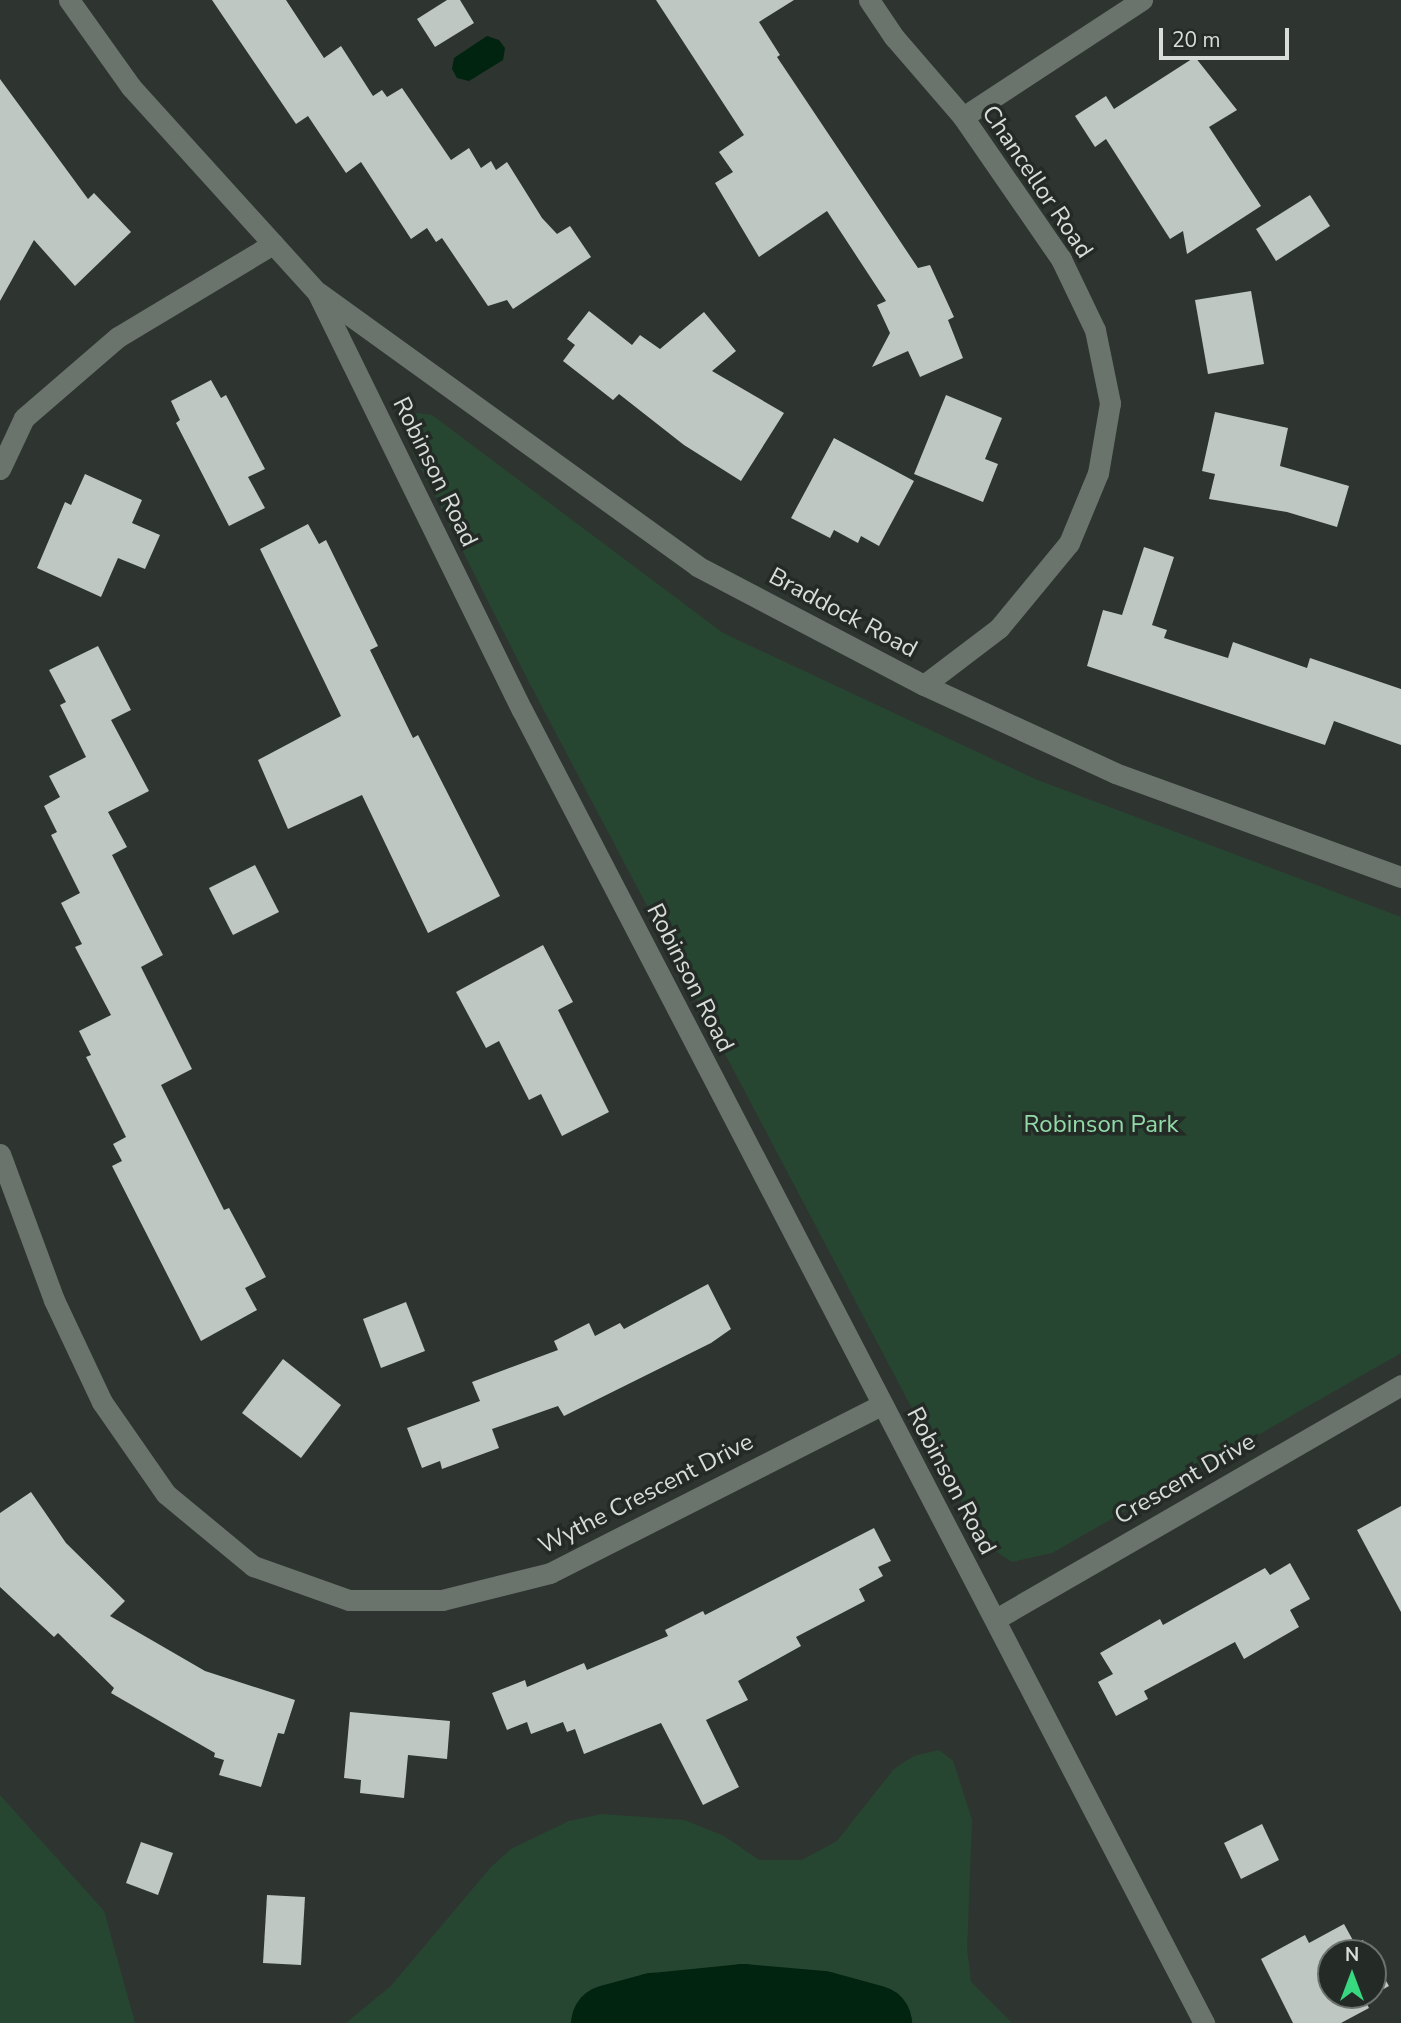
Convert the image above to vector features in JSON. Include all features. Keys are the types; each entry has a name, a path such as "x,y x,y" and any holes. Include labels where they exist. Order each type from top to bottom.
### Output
{"street":[{"name":"Robinson Road","path":"69,0 131,87 317,292 522,710 1204,2023"},
{"name":"Chancellor Road","path":"869,0 894,37 963,117 1061,259 1095,330 1110,403 1098,473 1069,543 999,628 924,685"},
{"path":"963,117 1142,0"},
{"path":"0,470 24,418 118,337 273,244"},
{"name":"Braddock Road","path":"317,292 698,566 924,685 1115,774 1401,877"},
{"name":"Wythe Crescent Drive","path":"0,1154 54,1300 102,1402 166,1494 253,1566 349,1600 442,1600 550,1573 881,1405"},
{"name":"Crescent Drive","path":"996,1619 1401,1385"}],"green space":[{"name":"Robinson Park","path":"417,413 432,415 723,633 1035,779 1401,917 1401,1353 1052,1553 1012,1562 983,1543 530,684 413,453 405,422"},
{"path":"939,1750 953,1761 972,1820 967,1949 971,1982 1012,2023 346,2023 391,1986 491,1867 511,1849 569,1821 602,1814 684,1820 724,1836 759,1860 802,1860 837,1841 894,1769 914,1756"},
{"path":"0,1795 104,1911 135,2023 0,2023"}],"shaded area":[{"path":"487,36 499,40 505,48 503,60 469,81 457,78 452,69 454,58"}],"building":[{"path":"212,0 286,0 324,58 341,46 373,96 382,90 387,97 402,88 451,160 469,148 481,168 491,161 496,170 507,162 542,218 557,234 570,226 591,257 513,309 507,300 488,306 442,238 436,242 427,228 411,239 361,162 346,173 308,116 296,124"},
{"path":"447,0 460,0 474,23 435,47 417,19"},
{"path":"656,0 794,0 759,22 780,55 777,57 918,268 930,265 954,317 948,320 963,358 920,377 908,351 872,367 890,333 877,305 886,301 827,211 759,257 715,183 733,172 719,152 744,135"},
{"path":"1195,57 1237,110 1209,127 1261,206 1187,254 1183,231 1170,239 1106,139 1095,147 1075,116 1106,96 1114,109"},
{"path":"0,79 88,199 94,193 131,232 75,286 34,240 0,301"},
{"path":"1310,195 1330,226 1276,261 1256,229"},
{"path":"1251,291 1264,364 1208,374 1195,300"},
{"path":"589,311 632,345 640,335 660,349 704,312 736,351 712,371 784,413 741,481 684,445 619,394 613,400 563,361 575,345 567,339"},
{"path":"211,380 221,398 226,395 265,469 248,477 265,508 229,526 176,423 180,420 171,401"},
{"path":"946,395 1002,418 985,459 998,464 983,502 914,474"},
{"path":"1215,412 1288,428 1280,466 1349,486 1337,527 1287,512 1209,499 1215,474 1202,471"},
{"path":"834,438 914,481 879,546 861,536 858,543 834,530 830,538 791,518"},
{"path":"85,474 142,500 132,523 160,535 145,569 118,558 101,597 37,568 65,502 71,505"},
{"path":"308,524 319,544 326,540 378,646 370,650 413,738 418,735 500,896 428,933 362,795 288,829 258,760 341,716 260,549"},
{"path":"1144,547 1174,557 1152,625 1167,630 1164,638 1228,658 1233,642 1307,668 1310,658 1401,689 1401,745 1334,721 1325,745 1087,666 1103,610 1122,615"},
{"path":"98,646 131,710 111,720 149,791 108,812 127,847 112,855 163,955 141,967 192,1069 161,1085 224,1210 229,1208 266,1277 245,1288 257,1310 201,1341 112,1166 122,1161 113,1144 126,1137 86,1057 91,1055 79,1031 111,1015 75,947 82,944 61,903 80,893 51,835 57,832 44,806 60,797 49,776 86,757 60,705 66,702 49,670"},
{"path":"255,865 279,912 233,935 209,888"},
{"path":"543,945 573,1002 558,1010 609,1112 562,1136 541,1094 529,1100 499,1041 486,1048 456,992"},
{"path":"708,1284 731,1329 711,1343 564,1416 558,1406 492,1429 499,1448 442,1469 440,1461 422,1468 407,1428 480,1401 472,1382 558,1350 554,1341 589,1323 595,1336 620,1323 624,1329"},
{"path":"406,1302 425,1351 381,1368 363,1319"},
{"path":"283,1359 341,1405 301,1458 242,1413"},
{"path":"31,1492 66,1543 125,1601 110,1616 205,1671 295,1700 284,1734 278,1733 261,1787 219,1775 224,1760 214,1757 215,1753 111,1693 114,1688 58,1633 54,1637 0,1587 0,1513"},
{"path":"1401,1506 1401,1612 1357,1530"},
{"path":"874,1528 891,1561 878,1567 883,1576 859,1589 865,1601 796,1637 801,1646 738,1681 748,1700 706,1720 739,1787 703,1805 661,1723 584,1754 575,1729 567,1732 563,1722 531,1734 527,1722 507,1730 492,1693 525,1680 527,1687 584,1663 587,1670 668,1636 665,1630 703,1611 705,1615"},
{"path":"1290,1563 1310,1599 1290,1610 1299,1627 1244,1659 1235,1642 1144,1691 1148,1699 1116,1716 1098,1682 1113,1674 1100,1653 1160,1619 1163,1625 1265,1568 1270,1575"},
{"path":"350,1712 450,1721 447,1759 408,1755 404,1798 360,1793 361,1780 344,1778"},
{"path":"1262,1824 1279,1860 1241,1879 1224,1843"},
{"path":"141,1842 173,1853 158,1895 126,1883"},
{"path":"267,1895 305,1897 301,1965 263,1963"},
{"path":"1344,1924 1352,1939 1317,1939 1317,2009 1367,2009 1341,2023 1293,2023 1261,1959 1305,1935 1309,1943"}],"waterway":[{"path":"609,2023 653,2011 743,2002 821,2009 873,2023"}]}
